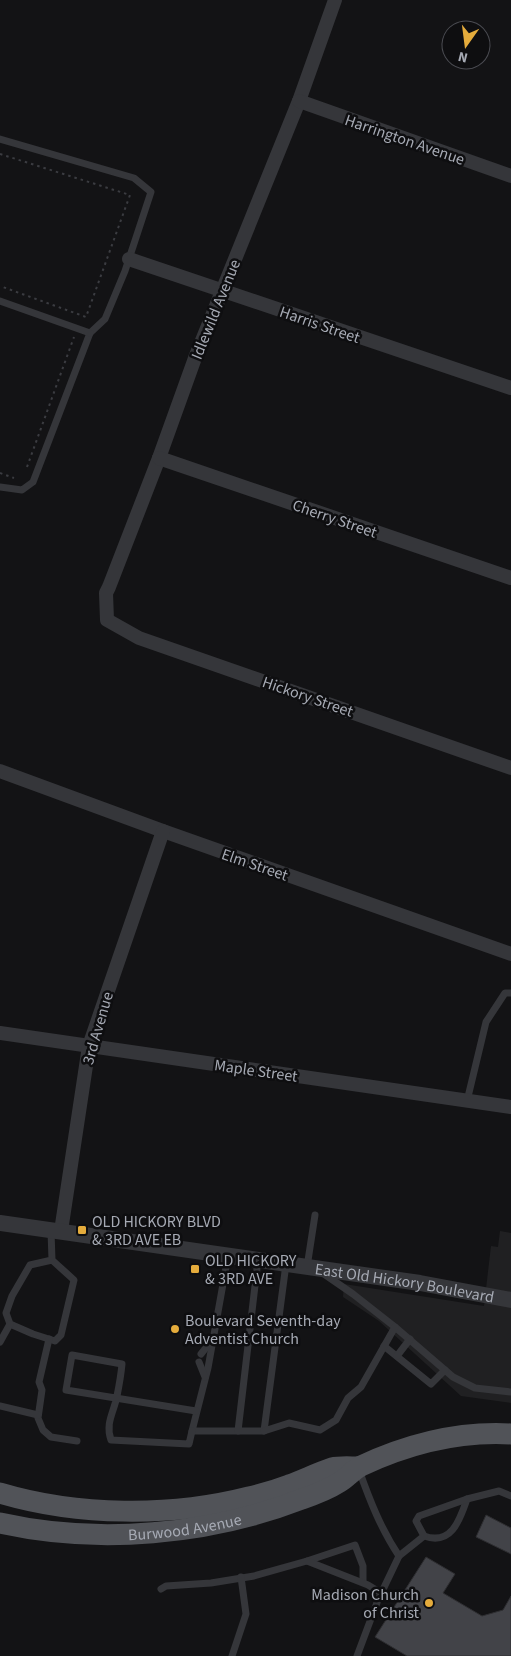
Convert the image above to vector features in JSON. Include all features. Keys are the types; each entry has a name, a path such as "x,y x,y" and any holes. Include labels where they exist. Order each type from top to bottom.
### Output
{"main road":[{"name":"Burwood Avenue","path":"0,1523 69,1533 147,1534 188,1529 235,1520 301,1500 340,1483 358,1467 394,1452 434,1440 475,1434 511,1434"},
{"name":"Burwood Avenue","path":"0,1493 56,1506 103,1511 193,1507 248,1498 287,1486 333,1468 358,1467"}],"street":[{"name":"Idlewild Avenue","path":"107,620 106,593 159,458 195,358 299,101 335,0"},
{"name":"Harrington Avenue","path":"299,101 511,176"},
{"name":"Harris Street","path":"129,259 511,388"},
{"name":"Cherry Street","path":"159,458 511,578"},
{"name":"Hickory Street","path":"107,620 139,638 511,768"},
{"name":"Elm Street","path":"0,771 163,831 511,954"},
{"name":"3rd Avenue","path":"56,1231 89,1046 163,831"},
{"name":"Maple Street","path":"0,1033 511,1107"},
{"name":"East Old Hickory Boulevard","path":"0,1223 420,1283 511,1300"}],"lane":[{"path":"0,139 134,178 151,192 129,259 104,319 90,333 33,482 22,490 0,487"},
{"path":"0,301 90,333"},
{"path":"467,1101 486,1022 505,993 511,993"},
{"path":"315,1215 311,1268 353,1294 395,1326 453,1377 475,1388 511,1392"},
{"path":"52,1260 56,1231"},
{"path":"196,1411 116,1399 66,1390 72,1355 122,1364 116,1399 109,1421 108,1431 111,1440 189,1444 205,1378 228,1256"},
{"path":"52,1260 74,1280 61,1335 55,1341 10,1324 6,1313 12,1296 30,1265 52,1260"},
{"path":"238,1431 258,1260"},
{"path":"264,1430 286,1264"},
{"path":"0,1342 10,1324"},
{"path":"192,1431 264,1430 289,1423 320,1430 336,1420 348,1398 361,1387 395,1326"},
{"path":"201,1354 213,1338"},
{"path":"49,1339 40,1382 42,1390 38,1418 43,1430 51,1437 77,1441"},
{"path":"397,1356 410,1339"},
{"path":"384,1346 431,1384 445,1370"},
{"path":"199,1362 205,1378"},
{"path":"0,1406 38,1416"},
{"path":"358,1467 375,1515 399,1556"},
{"path":"424,1536 416,1521 419,1516 467,1499 498,1491 511,1496"},
{"path":"357,1656 381,1593 399,1556 424,1536 434,1538 451,1532 457,1525 467,1499"},
{"path":"161,1589 166,1586 211,1583 254,1576 355,1546 363,1566 363,1582"},
{"path":"307,1561 363,1582 381,1593"},
{"path":"232,1656 246,1614 241,1577"}],"path":[{"path":"0,154 130,195 86,317 0,286"},
{"path":"26,473 74,338"},
{"path":"0,473 15,479"}],"shaded area":[{"path":"500,1231 511,1233 511,1403 461,1396 379,1321 343,1297 344,1284 484,1306 491,1246 498,1247"}],"building":[{"path":"486,1515 511,1528 511,1554 476,1537"},
{"name":"Madison Church of Christ","path":"426,1557 455,1574 443,1593 482,1616 503,1610 511,1596 511,1656 407,1656 375,1637"}],"place":[{"name":"OLD HICKORY BLVD & 3RD AVE EB","path":"82,1230"},
{"name":"OLD HICKORY & 3RD AVE","path":"195,1269"},
{"name":"Boulevard Seventh-day Adventist Church","path":"175,1329"},
{"name":"Madison Church of Christ","path":"429,1603"}]}
